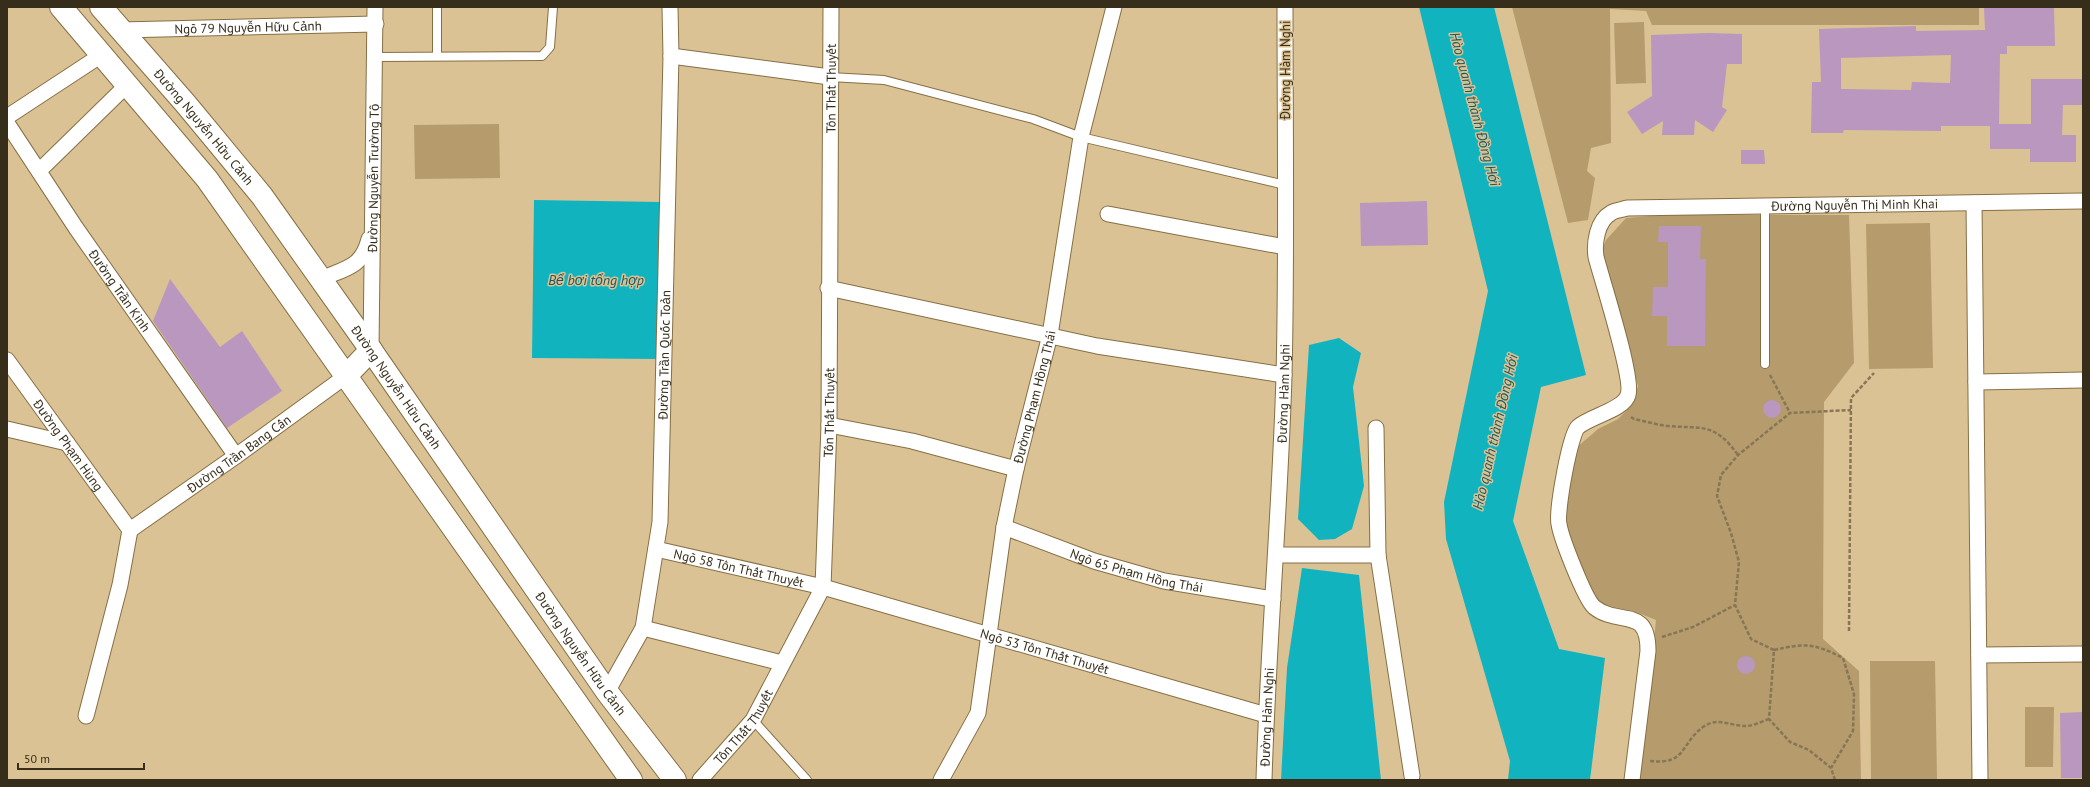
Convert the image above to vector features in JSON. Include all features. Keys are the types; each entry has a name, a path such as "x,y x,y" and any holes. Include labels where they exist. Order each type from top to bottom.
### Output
{"main road":[{"path":"61,7 103,54 207,179 631,780"},
{"name":"Đường Nguyễn Hữu Cảnh","path":"101,7 235,162 262,196 371,350 607,692 675,780"},
{"path":"290,296 321,279"},
{"path":"346,376 371,350"}],"street":[{"name":"Đường Nguyễn Trường Tộ","path":"371,350 376,57 375,7"},
{"name":"Đường Trần Quốc Toản","path":"607,692 643,628 660,522 671,56 670,7"},
{"name":"Tôn Thất Thuyết","path":"700,780 753,720 823,587 829,424 828,288 831,7"},
{"name":"Đường Phạm Hồng Thái","path":"941,780 978,713 1004,527 1016,469 1050,335 1081,137 1114,7"},
{"name":"Đường Hàm Nghi","path":"1264,780 1266,715 1277,555 1284,375 1285,7"},
{"name":"Ngõ 79 Nguyễn Hữu Cảnh","path":"121,30 376,24"},
{"path":"7,118 103,54"},
{"path":"671,56 830,77"},
{"path":"39,171 128,84"},
{"name":"Đường Trần Kinh","path":"7,123 76,228 236,456"},
{"name":"Đường Nguyễn Thị Minh Khai","path":"1617,407 1628,397 1630,389 1626,368 1594,245 1598,231 1604,220 1611,213 1627,208 1974,204 2083,201"},
{"path":"1974,204 1980,780"},
{"path":"1108,214 1285,247"},
{"path":"321,279 358,262 366,250 373,224"},
{"path":"828,288 1129,352 1284,375"},
{"name":"Đường Phạm Hùng","path":"7,360 130,530"},
{"name":"Đường Trần Bang Cấn","path":"130,530 236,456 346,376"},
{"path":"1976,382 2083,380"},
{"path":"1617,407 1587,420 1576,429 1571,440 1559,506 1558,523 1575,568 1594,607 1607,614 1627,618 1640,624 1645,628 1648,638 1632,780"},
{"path":"829,424 912,441 1016,469"},
{"path":"1376,428 1378,555 1412,776"},
{"path":"7,430 67,442"},
{"name":"Ngõ 65 Phạm Hồng Thái","path":"1004,527 1094,561 1164,581 1273,599"},
{"path":"86,716 120,585 130,530"},
{"name":"Ngõ 58 Tôn Thất Thuyết","path":"656,549 823,587"},
{"path":"1277,555 1378,555"},
{"name":"Ngõ 53 Tôn Thất Thuyết","path":"823,587 1266,715"},
{"path":"643,628 782,663"},
{"path":"1979,655 2083,654"}],"lane":[{"path":"437,7 438,56"},
{"path":"376,57 542,56 550,47 553,7"},
{"path":"830,77 884,80 1033,119 1081,137 1285,185"},
{"path":"1765,206 1765,364"},
{"path":"753,720 807,780"}],"path":[{"path":"1765,364 1790,413"},
{"path":"1850,631 1851,398 1874,374"},
{"path":"1617,407 1634,419 1667,426 1704,427 1724,438 1738,455"},
{"path":"1832,768 1853,731 1854,694 1843,658 1821,647 1796,645 1774,650 1751,639 1735,605 1739,562 1731,533 1716,496 1721,475 1738,455 1790,413 1851,410"},
{"path":"1648,638 1658,638 1693,628 1735,605"},
{"path":"1774,650 1769,719 1790,742 1809,750 1832,768 1835,780"},
{"path":"1635,760 1661,763 1677,758 1703,728 1714,721 1749,726 1769,719"}],"shaded area":[{"path":"1512,7 1979,7 1979,25 1652,25 1646,11 1610,9 1611,143 1591,148 1587,171 1595,178 1588,220 1568,223"},
{"path":"1644,22 1646,83 1616,84 1614,23"},
{"path":"499,124 500,178 415,179 414,125"},
{"path":"1660,215 1849,215 1854,363 1824,402 1823,639 1859,671 1861,780 1639,780 1656,620 1636,612 1611,609 1598,601 1586,584 1564,522 1576,448 1598,429 1618,419 1632,405 1638,386 1600,255 1606,240 1626,218"},
{"path":"1930,223 1933,368 1869,369 1866,224"},
{"path":"1870,661 1935,661 1937,780 1871,780"},
{"path":"2025,707 2054,707 2053,767 2025,767"}],"water":[{"name":"Hào quanh thành Đồng Hới","path":"1419,7 1494,7 1586,375 1541,387 1513,521 1559,649 1605,658 1590,780 1508,780 1510,761 1446,539 1444,502 1488,291"},
{"name":"Bể bơi tổng hợp","path":"534,200 661,202 659,359 532,358"},
{"path":"1339,338 1361,353 1353,387 1364,486 1352,529 1335,539 1319,540 1298,519 1309,345"},
{"path":"1302,568 1359,575 1381,780 1281,780 1287,668"}],"building":[{"path":"1984,7 2054,7 2055,46 2007,46 2007,54 2000,54 1999,124 2031,124 2031,79 2082,79 2082,105 2063,105 2062,135 2076,135 2076,162 2030,162 2030,149 1990,149 1990,126 1941,126 1941,131 1844,130 1843,133 1811,133 1812,82 1821,82 1819,29 1916,26 1916,31 1985,30","holes":["1951,55 1950,83 1912,82 1911,90 1841,89 1841,58"]},
{"path":"1709,33 1742,34 1742,64 1727,64 1722,107 1727,110 1713,132 1695,120 1694,135 1662,135 1663,121 1642,134 1627,112 1652,96 1651,35"},
{"path":"1741,150 1764,150 1765,164 1741,164"},
{"path":"1427,201 1428,245 1361,246 1360,203"},
{"path":"1659,226 1701,226 1700,259 1706,259 1705,346 1667,346 1667,316 1652,316 1653,287 1668,287 1668,242 1658,242"},
{"path":"170,279 220,347 242,331 282,391 227,428 153,321"},
{"path":"1768,400 1776,400 1781,405 1779,416 1776,418 1768,418 1763,413 1763,405"},
{"path":"1742,656 1750,656 1755,661 1753,672 1750,674 1742,674 1737,669 1737,661"},
{"path":"2083,712 2083,778 2061,778 2060,713"}]}
